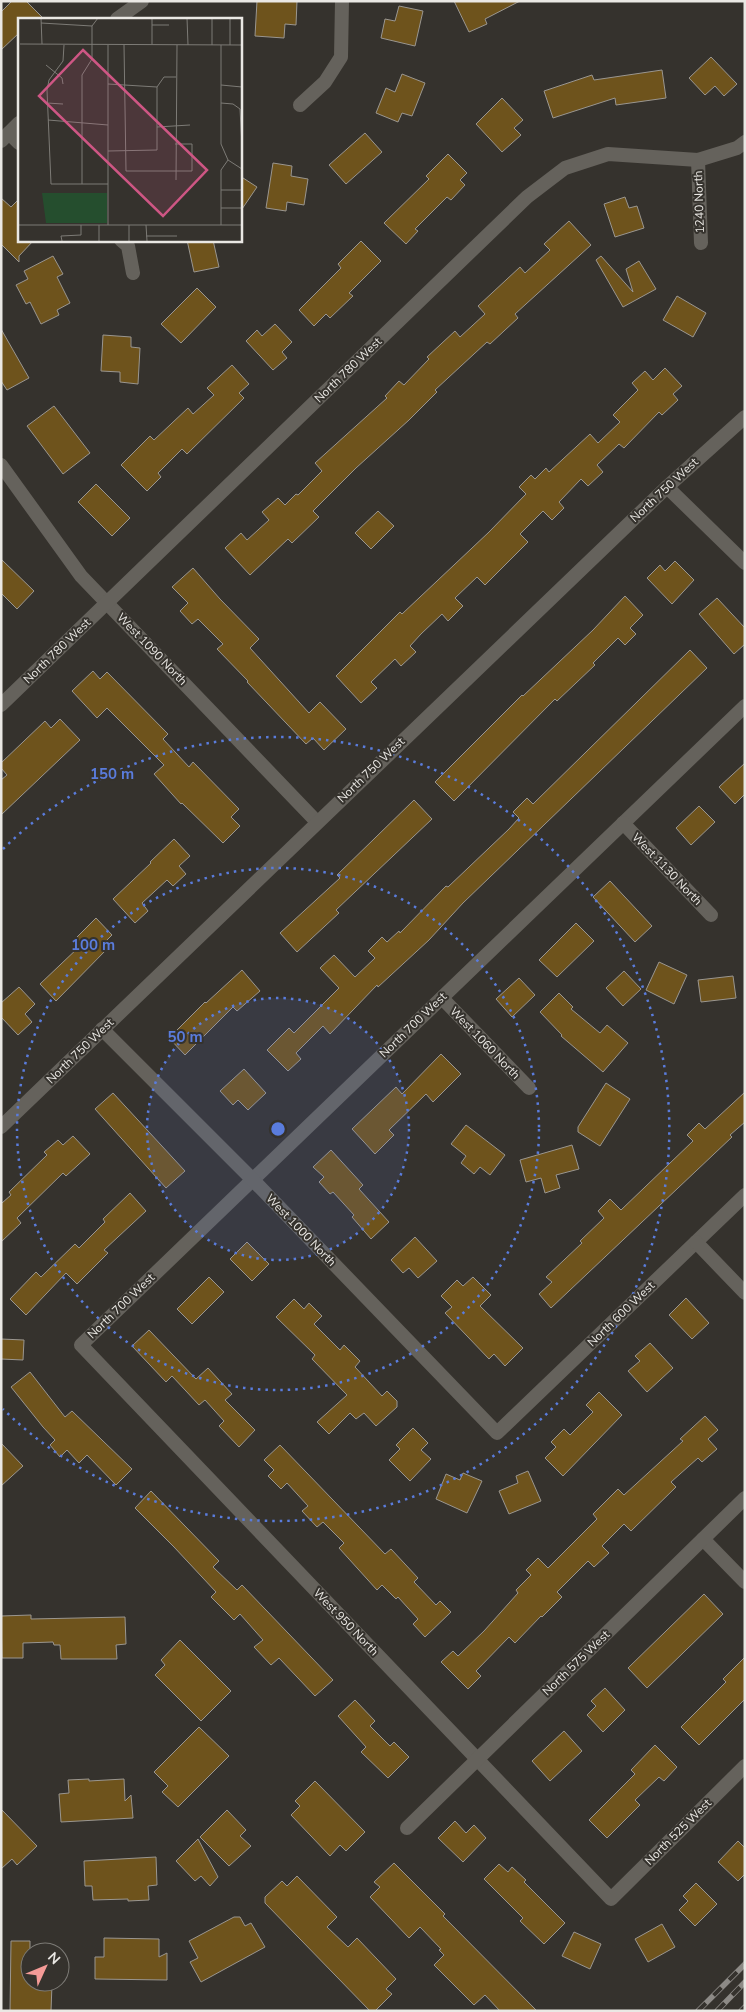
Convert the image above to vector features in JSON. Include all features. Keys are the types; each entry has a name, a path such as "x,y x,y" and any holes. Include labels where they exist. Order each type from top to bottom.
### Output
{"street":[{"path":"119,18 142,1"},
{"path":"300,104 325,82 341,57 342,1"},
{"path":"10,139 18,124"},
{"name":"North 780 West","path":"1,705 527,197 565,168 608,154 698,160 737,148 745,142"},
{"name":"1240 North","path":"698,160 701,244"},
{"path":"122,241 128,246 132,273"},
{"name":"North 750 West","path":"1,1127 667,487 745,417"},
{"name":"West 1090 North","path":"1,465 82,576 317,822"},
{"path":"667,487 745,563"},
{"name":"North 700 West","path":"81,1345 745,706"},
{"name":"West 1130 North","path":"623,823 711,915"},
{"name":"West 1060 North","path":"442,998 529,1088"},
{"name":"West 1000 North","path":"102,1029 253,1180 497,1433"},
{"name":"North 600 West","path":"497,1433 745,1195"},
{"path":"696,1242 745,1292"},
{"name":"West 950 North","path":"81,1345 612,1899"},
{"name":"North 575 West","path":"407,1828 745,1498"},
{"path":"703,1539 745,1582"},
{"name":"North 525 West","path":"612,1899 745,1766"}],"building":[{"path":"12,1 26,1 43,18 18,18 18,34 1,50 1,12"},
{"path":"257,1 297,1 296,25 285,24 284,38 255,36"},
{"path":"454,1 520,1 485,19 487,24 469,32"},
{"path":"399,6 423,11 415,46 381,38 385,19 395,21"},
{"path":"711,57 737,84 724,96 715,86 705,95 689,78"},
{"path":"662,70 666,98 616,105 615,98 553,118 544,91 592,75 594,80"},
{"path":"402,74 425,83 412,116 402,113 398,122 376,113 386,88 395,92"},
{"path":"502,98 523,120 514,128 521,135 502,152 476,124"},
{"path":"365,133 382,152 346,184 329,165"},
{"path":"448,154 467,173 460,180 465,185 451,200 447,197 415,229 418,231 406,244 384,223 429,179 426,176"},
{"path":"273,163 292,166 291,176 308,179 304,205 287,202 286,211 266,208"},
{"path":"241,177 257,187 241,211"},
{"path":"625,197 629,208 637,206 644,228 615,237 604,204"},
{"path":"1,198 11,207 18,200 18,241 33,241 19,256 19,262 1,244"},
{"path":"569,221 591,245 515,314 518,318 490,344 487,342 435,390 437,392 409,420 356,468 313,511 319,517 292,543 288,539 250,575 225,548 241,533 247,540 269,520 262,512 278,498 285,505 296,494 298,495 322,471 315,463 387,398 385,396 399,381 404,385 429,359 427,357 455,331 460,337 485,314 478,306 520,267 525,273 550,250 544,244"},
{"path":"187,241 213,241 219,267 194,272"},
{"path":"361,241 381,261 349,293 353,296 330,318 326,314 314,326 299,310 341,268 338,264"},
{"path":"53,256 63,274 57,277 70,303 57,310 59,315 41,324 30,302 26,304 16,285 28,279 24,271"},
{"path":"601,256 633,292 626,269 639,261 656,289 623,307 596,260"},
{"path":"197,288 216,307 181,343 161,324"},
{"path":"677,296 706,313 693,337 663,320"},
{"path":"275,324 292,342 282,352 287,358 273,370 246,341 257,330 262,336"},
{"path":"1,329 29,378 7,390 1,381"},
{"path":"103,335 131,337 131,347 140,348 138,384 120,382 120,372 101,371"},
{"path":"232,365 249,384 239,393 244,398 187,454 182,449 158,473 161,477 147,491 121,465 150,436 154,440 188,408 193,414 214,395 207,388"},
{"path":"665,368 682,386 673,394 678,400 662,415 659,412 624,448 619,444 597,465 603,472 588,486 581,479 559,502 564,508 552,520 543,511 520,534 528,542 485,585 477,577 455,598 463,606 448,621 442,614 410,646 416,652 401,666 395,659 371,682 377,688 361,703 336,676 400,612 402,614 489,532 526,494 519,487 531,475 535,479 546,468 549,472 590,434 598,443 620,422 613,415 638,390 632,383 645,371 653,380"},
{"path":"54,406 90,453 63,474 27,426"},
{"path":"96,484 130,518 112,536 78,502"},
{"path":"378,511 394,526 371,549 355,533"},
{"path":"1,559 34,591 17,609 1,593"},
{"path":"675,561 694,580 672,604 647,578 660,565 665,571"},
{"path":"193,568 259,639 250,648 309,713 320,702 346,729 324,750 313,738 306,744 217,649 223,644 198,619 192,624 180,611 188,603 172,587"},
{"path":"625,596 643,615 630,628 636,634 625,645 618,638 593,663 595,665 557,701 555,699 454,801 435,782 522,695 593,630"},
{"path":"717,598 745,628 745,644 734,654 699,614"},
{"path":"690,650 707,668 463,903 429,940 378,987 377,985 330,1034 323,1026 296,1053 301,1059 288,1071 267,1050 289,1028 294,1033 339,988 320,968 334,955 355,977 375,958 368,951 382,937 387,942 399,931 400,933 446,886 448,887 509,829 519,818 513,812 527,798 533,804"},
{"path":"93,671 100,679 107,672 168,734 163,739 189,767 193,762 239,809 231,817 240,826 223,843 181,804 154,774 164,765 107,708 97,718 72,691"},
{"path":"60,719 80,740 1,815 1,780 7,775 1,768 1,763 45,721 51,728"},
{"path":"745,763 745,794 735,804 719,787"},
{"path":"414,800 432,819 336,910 339,913 297,952 280,933 340,878 337,875"},
{"path":"699,806 715,822 691,845 676,828"},
{"path":"174,839 190,856 179,866 186,874 173,886 167,880 142,903 148,911 135,923 113,899"},
{"path":"610,881 652,926 635,942 593,897"},
{"path":"96,918 112,935 103,944 107,949 56,1001 40,984 80,946 74,940"},
{"path":"576,923 594,941 557,977 539,960"},
{"path":"659,962 687,975 674,1004 646,990"},
{"path":"242,970 260,991 237,1011 233,1007 185,1055 169,1038 205,1002"},
{"path":"624,971 641,989 623,1006 606,988"},
{"path":"733,976 736,998 701,1002 698,980"},
{"path":"519,978 535,995 512,1017 496,999"},
{"path":"19,987 35,1004 25,1014 32,1022 18,1035 1,1017 1,1003"},
{"path":"559,993 573,1007 571,1009 600,1033 607,1025 628,1043 603,1072 561,1036 540,1012"},
{"path":"441,1054 461,1074 433,1102 426,1094 389,1130 394,1135 375,1154 352,1129 396,1087 402,1094"},
{"path":"244,1069 266,1093 248,1110 238,1100 233,1105 220,1091"},
{"path":"606,1083 630,1099 600,1146 578,1132 578,1127"},
{"path":"745,1092 745,1122 730,1135 732,1137 551,1308 539,1294 552,1282 546,1277 582,1243 580,1241 604,1218 598,1211 610,1199 621,1210 693,1141 687,1135 699,1123 705,1129"},
{"path":"113,1093 185,1171 166,1188 95,1109"},
{"path":"466,1125 505,1155 490,1175 480,1167 474,1174 461,1163 466,1156 451,1144"},
{"path":"73,1136 90,1154 66,1176 63,1173 17,1218 21,1223 1,1242 1,1202 11,1195 9,1192 47,1155 44,1152 58,1140 63,1145"},
{"path":"572,1145 579,1169 556,1175 560,1188 545,1193 541,1178 526,1182 520,1160"},
{"path":"331,1150 363,1185 359,1189 389,1222 371,1239 352,1217 354,1215 333,1192 330,1194 319,1182 324,1177 313,1167"},
{"path":"130,1193 146,1211 104,1250 108,1253 77,1284 66,1273 26,1315 10,1299 36,1272 41,1277 75,1244 79,1248 105,1222 103,1219"},
{"path":"415,1237 437,1261 418,1278 409,1268 403,1273 391,1260"},
{"path":"247,1242 269,1264 252,1281 230,1259"},
{"path":"209,1277 224,1292 192,1324 177,1309"},
{"path":"473,1277 491,1295 480,1306 523,1348 505,1366 494,1354 489,1359 445,1313 452,1307 441,1296 457,1280 463,1286"},
{"path":"686,1298 709,1323 692,1339 669,1315"},
{"path":"294,1299 304,1309 309,1303 322,1316 314,1324 340,1350 344,1345 360,1361 355,1367 382,1396 387,1391 397,1401 397,1407 376,1426 364,1413 356,1419 350,1413 329,1434 317,1422 347,1395 312,1359 315,1355 276,1317"},
{"path":"149,1330 196,1379 208,1368 232,1394 225,1400 255,1430 239,1447 219,1426 224,1421 205,1400 199,1405 172,1376 166,1382 132,1346"},
{"path":"1,1339 24,1340 23,1360 1,1359"},
{"path":"650,1343 673,1368 647,1392 628,1371 640,1361 635,1356"},
{"path":"30,1372 65,1417 72,1411 132,1469 116,1485 87,1455 79,1463 67,1450 60,1457 50,1445 55,1440 11,1387"},
{"path":"599,1392 622,1415 563,1476 545,1458 556,1447 551,1442 564,1429 570,1435 593,1412 586,1405"},
{"path":"705,1416 718,1430 708,1439 717,1449 702,1462 698,1458 671,1482 676,1487 631,1531 624,1524 602,1546 609,1553 594,1567 588,1561 557,1592 562,1597 515,1643 509,1637 476,1671 481,1676 468,1689 441,1662 453,1651 458,1656 484,1631 518,1593 516,1590 531,1575 526,1570 538,1558 548,1568 597,1519 593,1514 618,1489 624,1495 683,1441 680,1439"},
{"path":"413,1428 428,1443 421,1450 431,1459 410,1481 389,1460 400,1449 396,1445"},
{"path":"1,1443 23,1466 1,1486"},
{"path":"280,1445 385,1554 391,1549 418,1578 414,1582 436,1605 440,1601 451,1612 425,1637 413,1624 418,1619 398,1597 396,1599 382,1585 377,1590 339,1548 344,1543 323,1522 317,1527 302,1511 308,1506 287,1483 281,1489 268,1476 274,1470 264,1460"},
{"path":"528,1471 541,1501 509,1514 499,1491 518,1483 516,1476"},
{"path":"463,1473 482,1481 467,1513 436,1499 446,1474 460,1480"},
{"path":"151,1491 219,1561 213,1567 237,1590 242,1585 333,1680 315,1696 279,1658 271,1665 254,1647 263,1640 240,1614 234,1620 211,1597 216,1592 135,1508"},
{"path":"704,1594 723,1614 647,1688 628,1668"},
{"path":"31,1615 31,1619 125,1617 126,1644 116,1645 117,1659 61,1659 60,1645 54,1645 53,1642 23,1643 23,1658 2,1658 1,1616"},
{"path":"180,1640 231,1691 201,1721 155,1675 165,1665 161,1660"},
{"path":"745,1657 745,1699 699,1745 681,1727 726,1682 723,1679"},
{"path":"605,1688 625,1710 603,1732 587,1715 596,1706 591,1701"},
{"path":"355,1700 375,1721 370,1726 390,1746 394,1742 409,1757 388,1778 361,1752 366,1747 338,1716"},
{"path":"199,1727 229,1756 178,1807 162,1792 168,1786 154,1772"},
{"path":"564,1731 582,1751 550,1781 532,1761"},
{"path":"655,1745 677,1767 664,1781 659,1777 635,1800 640,1805 607,1838 589,1820 635,1774 631,1770"},
{"path":"89,1779 89,1781 124,1779 125,1801 131,1795 133,1818 61,1822 59,1794 69,1793 68,1780"},
{"path":"315,1781 365,1832 346,1851 340,1845 330,1856 291,1815 300,1806 295,1801"},
{"path":"1,1809 37,1846 17,1865 12,1859 1,1869"},
{"path":"227,1810 246,1830 240,1836 251,1846 229,1866 200,1837"},
{"path":"455,1821 466,1833 474,1825 486,1838 463,1862 438,1838"},
{"path":"198,1839 218,1877 210,1886 201,1876 195,1881 176,1861"},
{"path":"738,1841 745,1848 745,1874 738,1881 718,1862"},
{"path":"156,1857 157,1885 148,1886 149,1900 93,1900 92,1886 85,1886 84,1861"},
{"path":"394,1863 445,1914 443,1916 537,2011 500,2011 485,1995 474,2005 434,1965 444,1955 439,1950 441,1949 420,1927 409,1938 370,1897 380,1887 374,1882"},
{"path":"499,1864 508,1872 512,1867 526,1880 524,1882 565,1923 544,1944 520,1921 523,1918 484,1879"},
{"path":"297,1876 337,1917 327,1927 348,1947 357,1938 396,1979 386,1989 392,1994 375,2011 370,2011 265,1903 265,1897 282,1881 287,1886"},
{"path":"696,1883 717,1904 695,1926 679,1910 688,1901 683,1896"},
{"path":"234,1917 240,1917 245,1926 251,1923 265,1947 201,1982 190,1962 198,1958 189,1941"},
{"path":"662,1924 675,1947 648,1962 635,1939"},
{"path":"574,1932 601,1944 590,1969 562,1956"},
{"path":"104,1938 159,1939 159,1957 167,1953 167,1980 95,1979 95,1957 104,1957"},
{"path":"11,1941 30,1941 20,1942 20,1992 52,1992 51,2011 10,2011"}],"railway":[{"path":"698,2011 745,1964"},
{"path":"717,2011 745,1982"},
{"path":"741,2011 745,2007"}]}
